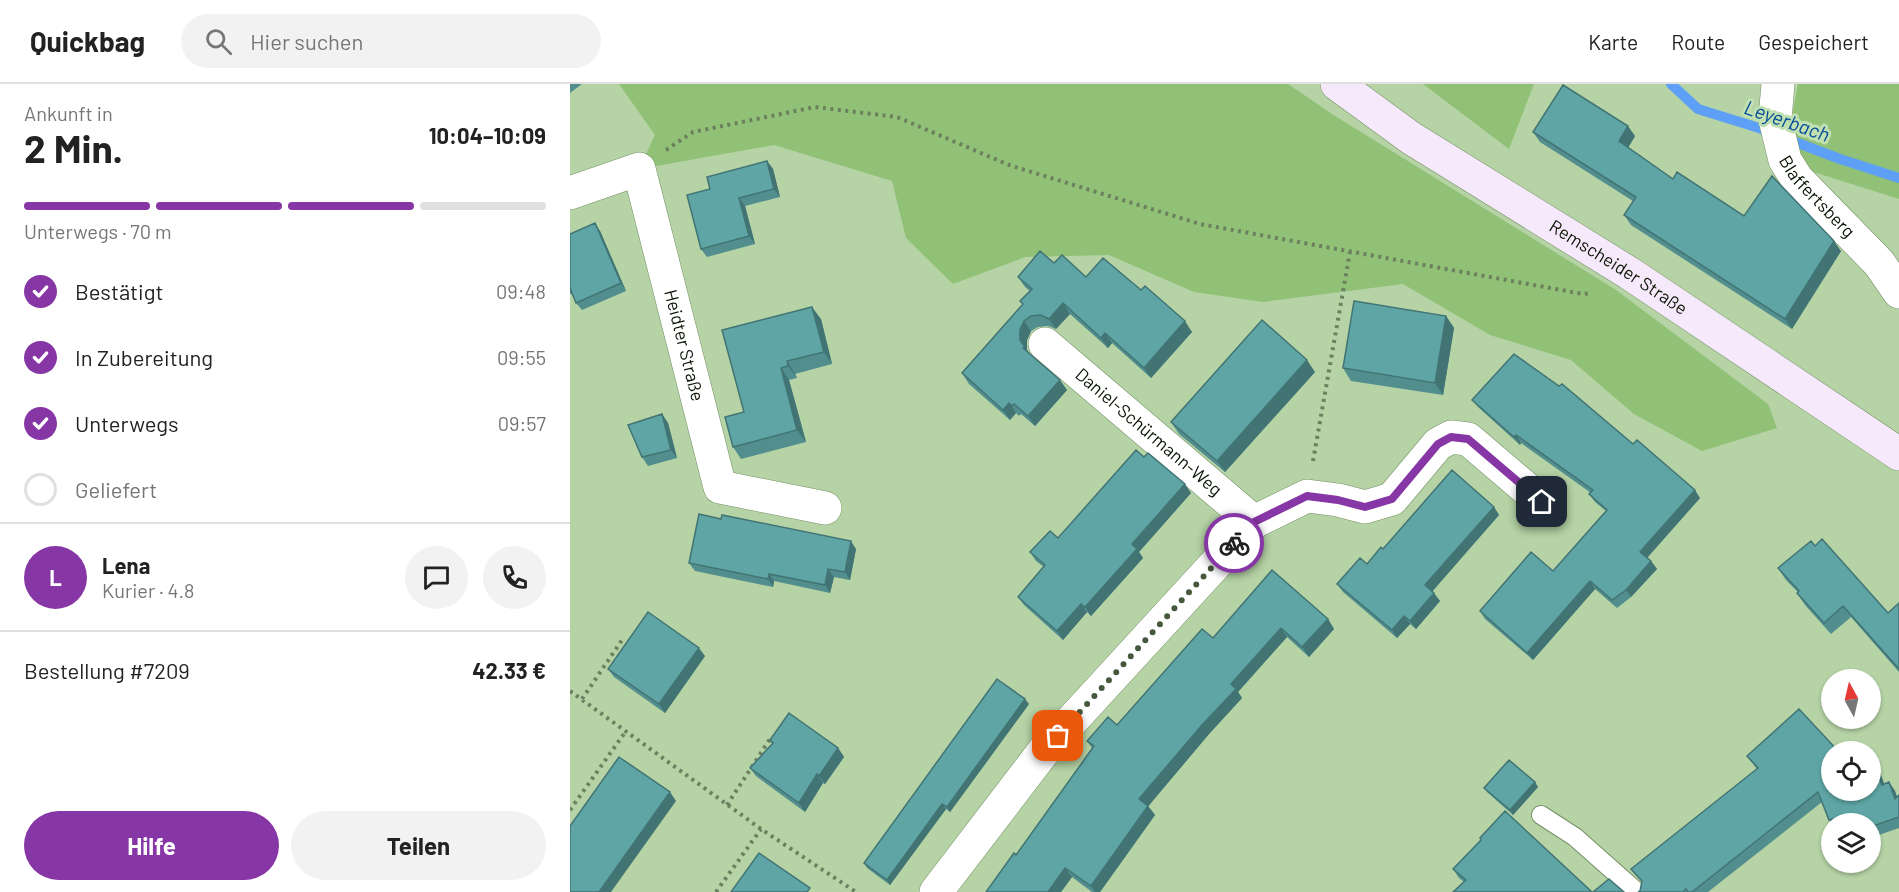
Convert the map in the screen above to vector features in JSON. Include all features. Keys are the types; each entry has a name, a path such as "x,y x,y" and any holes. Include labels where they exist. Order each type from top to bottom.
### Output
{"main road":[{"name":"Remscheider Straße","path":"1337,84 1411,138 1629,273 1899,454"}],"street":[{"name":"Blaffertsberg","path":"1778,84 1775,119 1785,160 1797,179 1879,263 1899,292"},
{"path":"570,193 639,169"},
{"name":"Heidter Straße","path":"639,169 720,488 825,508"},
{"name":"Daniel-Schürmann-Weg","path":"1045,344 1254,522"},
{"path":"936,892 1043,752 1254,522 1307,496 1338,500 1365,507 1392,499 1438,444 1451,437 1468,439 1542,502"}],"lane":[{"path":"1541,815 1575,837 1637,892"}],"path":[{"path":"639,169 693,132 815,107 897,117 1009,165 1200,224 1583,294 1603,292 1629,273"},
{"path":"1307,496 1350,252"},
{"path":"582,699 622,640"},
{"path":"570,691 761,829 856,892"},
{"path":"570,810 626,731"},
{"path":"727,805 771,739"},
{"path":"716,892 761,829"}],"green space":[{"path":"619,84 1288,84 1332,114 1616,290 1768,404 1777,428 1702,451 1634,414 1571,360 1490,335 1403,284 1263,302 1194,292 1109,255 1025,257 953,284 906,238 892,181 774,145 639,169 655,135"},
{"path":"1423,84 1534,84 1509,149"},
{"path":"1798,84 1899,84 1899,199 1801,168 1790,127"}],"building":[{"path":"1563,85 1628,126 1619,141 1673,179 1677,172 1744,216 1772,176 1834,241 1785,319 1624,215 1636,197 1533,132"},
{"path":"767,161 774,189 739,198 749,236 701,249 687,195 710,189 707,177"},
{"path":"595,223 621,283 576,303 570,288 570,234"},
{"path":"1040,251 1054,263 1062,255 1086,277 1103,258 1141,290 1145,286 1185,321 1144,368 1105,333 1101,338 1063,303 1049,319 1041,315 1031,316 1024,321 1020,330 1020,340 1025,347 1023,348 1060,380 1028,416 1014,404 1012,406 1009,403 1003,410 962,373 1023,304 1020,301 1032,289 1018,277"},
{"path":"1354,301 1446,316 1435,383 1343,368"},
{"path":"812,307 824,352 787,361 788,366 781,368 797,430 733,447 725,417 744,412 722,330"},
{"path":"1262,320 1307,360 1217,461 1171,422"},
{"path":"1514,354 1559,386 1562,384 1633,444 1637,440 1695,490 1640,552 1651,561 1626,590 1612,600 1590,581 1527,653 1480,611 1531,552 1553,571 1607,510 1589,494 1593,490 1516,435 1514,437 1472,400"},
{"path":"662,414 671,450 642,457 628,425"},
{"path":"1136,450 1144,457 1148,453 1185,484 1132,544 1137,549 1085,607 1081,604 1057,631 1018,597 1045,565 1030,552 1050,531 1058,538"},
{"path":"1452,470 1494,507 1425,585 1434,593 1410,621 1404,616 1392,630 1337,584 1360,558 1367,564 1381,547 1383,549"},
{"path":"699,514 721,519 722,515 851,541 845,572 828,569 825,585 769,574 768,579 689,563"},
{"path":"1822,539 1888,613 1899,603 1899,669 1843,606 1824,623 1778,568 1811,541 1815,546"},
{"path":"1272,570 1328,619 1302,647 1281,628 1231,684 1236,689 1139,799 1148,806 1091,886 1065,868 1048,892 986,892 1014,853 1016,855 1094,746 1087,741 1108,717 1117,725 1202,629 1213,638"},
{"path":"648,612 699,648 659,704 608,669"},
{"path":"997,679 1025,699 947,807 942,804 887,880 864,863"},
{"path":"1799,709 1829,741 1821,741 1821,800 1818,792 1692,892 1686,889 1683,892 1638,892 1642,881 1631,869 1758,768 1747,756"},
{"path":"789,713 838,748 819,776 817,774 799,803 750,768 773,743 770,740"},
{"path":"619,757 670,792 599,892 570,892 570,826"},
{"path":"1509,760 1535,782 1510,810 1484,788"},
{"path":"1881,782 1882,785 1889,782 1895,799 1899,795 1899,817 1881,823 1881,813 1826,813 1822,801 1881,801"},
{"path":"1505,811 1592,892 1453,892 1466,880 1453,869"},
{"path":"759,853 810,888 807,892 731,892"},
{"path":"1609,879 1624,892 1593,892"}],"waterway":[{"name":"Leyerbach","path":"1671,84 1698,109 1759,128 1840,159 1899,178"}],"way so far":[{"path":"1058,736 1234,543"}],"route":[{"path":"1234,543 1254,522 1307,496 1338,500 1365,507 1392,499 1438,444 1451,437 1468,439 1542,502"}]}
